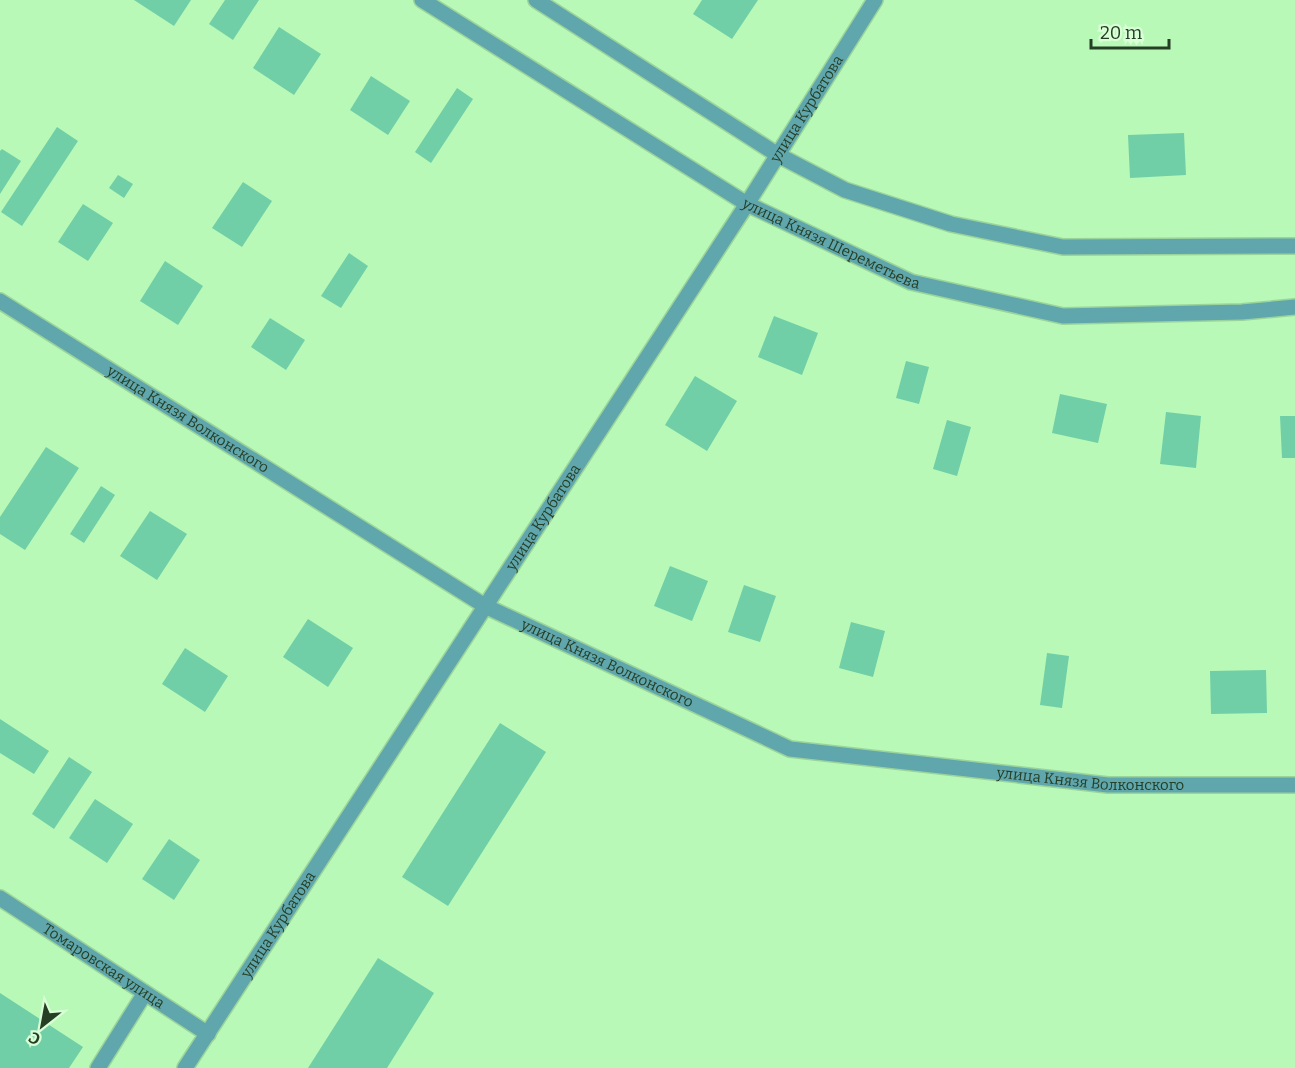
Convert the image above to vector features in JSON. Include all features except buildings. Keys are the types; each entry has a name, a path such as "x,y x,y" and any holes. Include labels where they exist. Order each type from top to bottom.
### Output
{"street":[{"name":"улица Князя Шереметьева","path":"422,0 747,204 911,282 1063,316 1242,312 1295,307"},
{"path":"536,0 778,155 845,189 951,224 1063,247 1295,246"},
{"name":"улица Курбатова","path":"185,1068 747,204 875,0"},
{"name":"улица Князя Волконского","path":"0,301 485,606 790,749 1108,785 1295,785"},
{"name":"Томаровская улица","path":"0,898 208,1034"},
{"path":"98,1068 145,993"}]}
